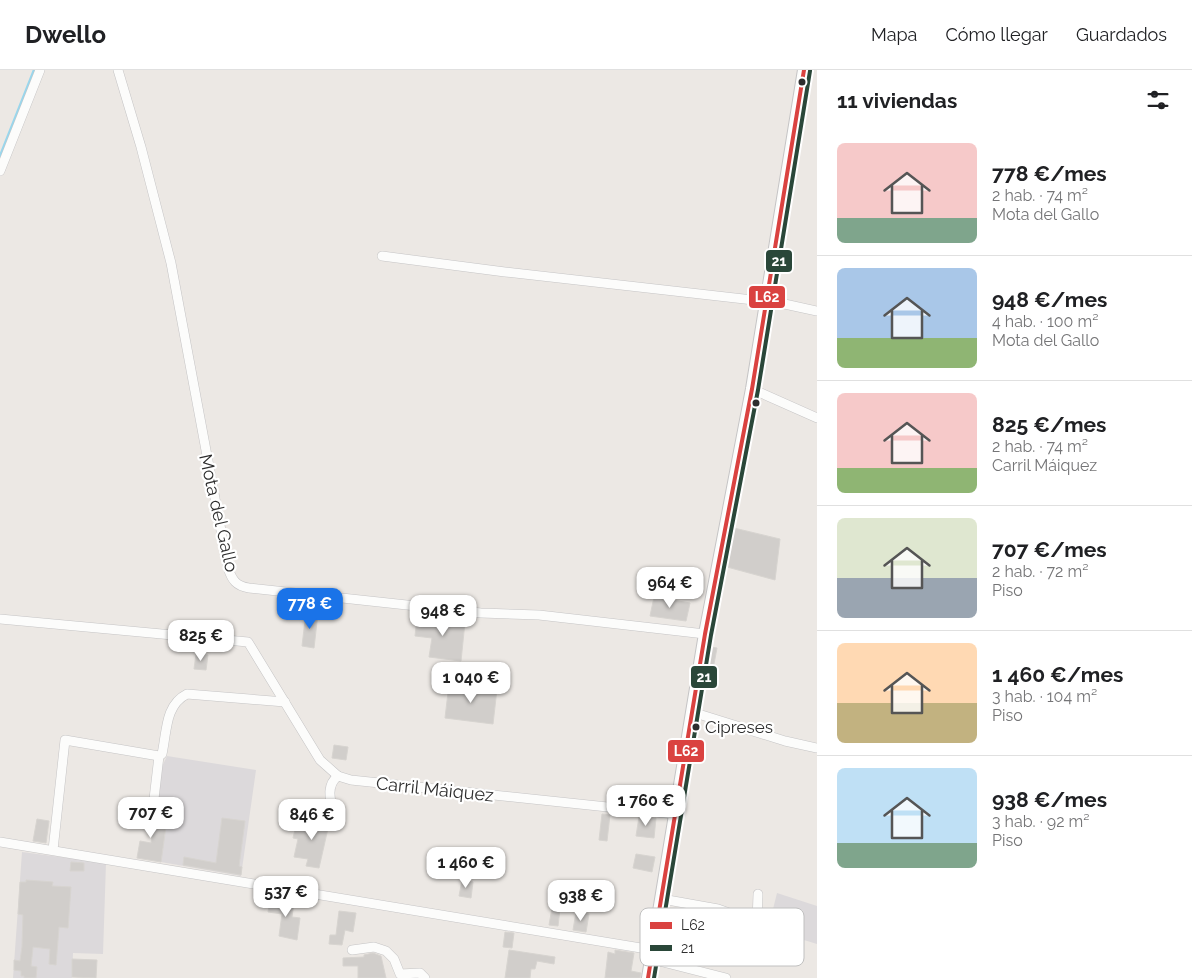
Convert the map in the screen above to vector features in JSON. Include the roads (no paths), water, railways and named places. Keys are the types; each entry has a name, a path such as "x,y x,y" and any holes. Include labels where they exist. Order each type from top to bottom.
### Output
{"main road":[{"path":"660,908 674,814 705,634 752,389 804,70"}],"street":[{"path":"0,170 40,70"},
{"name":"Mota del Gallo","path":"118,70 141,147 171,263 208,470 228,568 235,582 249,588 481,613 539,615 705,634"},
{"path":"382,256 766,302 817,311"},
{"path":"752,389 817,418"},
{"path":"0,619 248,642 320,760 338,776 330,785 330,793 336,816"},
{"path":"152,816 159,756 162,754 171,710 177,699 187,694 285,702"},
{"path":"692,712 785,741 817,748"},
{"path":"54,850 65,740 159,756"},
{"name":"Carril Máiquez","path":"338,776 351,780 674,814"},
{"path":"0,842 640,952"},
{"path":"758,894 758,908"},
{"path":"662,899 712,908"},
{"path":"352,950 380,948 390,954 400,974 420,973 425,978"},
{"path":"689,966 726,978"}],"waterway":[{"path":"0,156 34,70"}],"place":[{"name":"Cipreses","path":"696,727"}]}
